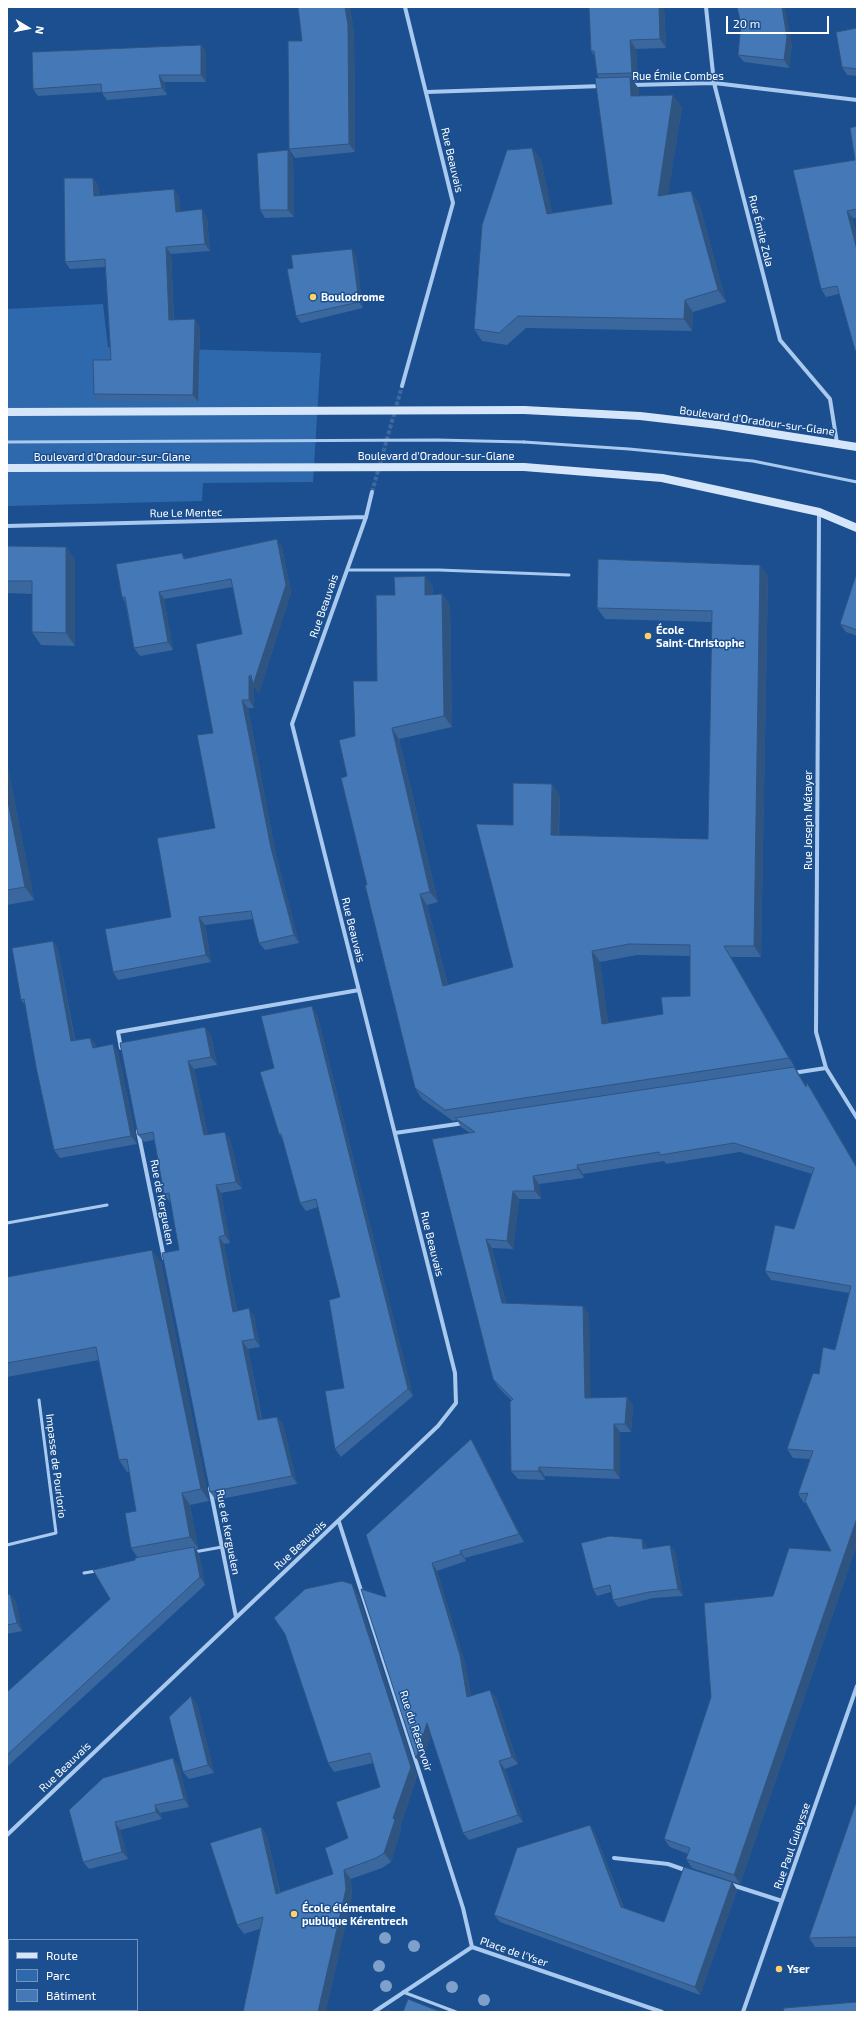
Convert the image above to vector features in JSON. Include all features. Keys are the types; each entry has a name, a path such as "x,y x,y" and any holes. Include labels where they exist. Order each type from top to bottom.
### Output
{"main road":[{"name":"Boulevard d'Oradour-sur-Glane","path":"7,412 524,410 648,417 718,425 857,447"},
{"name":"Boulevard d'Oradour-sur-Glane","path":"7,468 524,468 662,478 819,512 857,528"}],"street":[{"name":"Rue Beauvais","path":"402,386 453,203 405,7"},
{"name":"Rue Émile Zola","path":"706,7 714,83 780,340 830,399 837,443"},
{"name":"Rue Émile Combes","path":"626,86 714,83 857,100"},
{"path":"427,92 610,86"},
{"name":"Rue Beauvais","path":"7,1835 236,1617 339,1522 438,1426 456,1403 456,1373 292,724 366,517 372,492"},
{"name":"Rue Joseph Métayer","path":"819,512 816,1032 826,1068 857,1118"},
{"name":"Rue Le Mentec","path":"7,526 366,517"},
{"path":"123,1055 118,1032 359,990"},
{"path":"787,1074 826,1068"},
{"path":"395,1133 473,1122"},
{"name":"Rue de Kerguelen","path":"137,1126 165,1266"},
{"name":"Rue de Kerguelen","path":"209,1485 236,1617"},
{"name":"Rue du Réservoir","path":"339,1522 463,1908 472,1947"},
{"name":"Rue Paul Guieysse","path":"743,2012 857,1688"},
{"path":"614,1858 668,1864 696,1873"},
{"path":"725,1882 782,1901"},
{"name":"Place de l'Yser","path":"374,2012 472,1947 662,2012"}],"lane":[{"name":"Boulevard d'Oradour-sur-Glane","path":"7,442 437,440 524,442 630,449 753,461 857,482"},
{"path":"347,570 439,570 569,575"},
{"path":"7,1223 107,1205"},
{"name":"Impasse de Pourlorio","path":"7,1545 56,1533 39,1400"},
{"path":"191,1553 222,1547"},
{"path":"84,1573 99,1570"},
{"path":"403,1992 456,2012"}],"green space":[{"path":"103,304 108,347 321,353 313,482 203,483 202,501 7,506 7,309"}],"building":[{"path":"298,7 345,7 348,25 349,144 289,149 288,41 302,41"},
{"path":"589,7 659,7 660,39 630,40 632,73 597,74 594,51 591,51"},
{"path":"737,7 782,7 787,37 784,60 738,55 741,24"},
{"path":"857,28 857,69 842,67 836,32"},
{"path":"201,45 201,75 159,75 162,88 102,93 101,84 33,89 32,52"},
{"path":"630,77 631,96 673,95 658,196 691,191 718,290 685,300 684,319 518,316 499,333 474,329 482,225 507,150 532,148 547,214 612,204 595,78"},
{"path":"857,126 857,209 847,211 857,250 857,354 837,286 821,289 793,170 855,160 850,128"},
{"path":"288,150 288,210 260,210 257,153"},
{"path":"64,178 93,178 94,196 174,189 176,212 202,209 205,244 166,247 169,320 195,319 193,395 94,394 93,360 111,360 105,259 65,262"},
{"path":"352,249 359,302 296,316 287,269 293,268 291,255"},
{"path":"277,539 286,585 253,685 251,675 249,676 249,700 242,700 271,848 294,935 259,943 251,911 199,917 206,955 113,972 105,929 171,917 157,838 215,828 197,735 213,733 196,644 242,634 231,579 159,592 168,642 134,648 125,597 122,597 116,564 182,553 184,559"},
{"path":"7,546 66,547 66,633 32,632 32,581 7,581"},
{"path":"598,559 760,565 754,946 724,946 789,1058 445,1110 415,1088 365,885 367,885 341,778 347,776 339,740 355,736 353,681 377,681 376,595 395,595 394,577 425,576 425,595 442,594 444,716 392,728 430,892 420,894 443,986 513,967 476,824 513,825 513,783 552,784 551,835 708,839 712,611 597,608","holes":["629,944 690,945 690,996 661,997 663,1014 602,1024 592,951"]},
{"path":"857,575 857,630 840,624"},
{"path":"7,797 25,887 7,890"},
{"path":"53,941 71,1041 90,1038 93,1048 113,1044 131,1136 54,1150 36,1067 24,999 21,1000 12,948"},
{"path":"312,1006 408,1389 335,1449 325,1391 344,1388 329,1300 340,1297 316,1199 300,1203 281,1134 279,1134 260,1072 274,1068 261,1016"},
{"path":"205,1027 211,1057 188,1061 204,1135 225,1132 236,1182 216,1185 225,1235 219,1237 233,1312 249,1308 255,1339 242,1341 258,1420 277,1417 292,1476 210,1492 162,1253 179,1250 169,1193 164,1194 153,1132 138,1135 120,1043"},
{"path":"794,1067 806,1087 807,1083 857,1168 857,1518 734,1875 686,1859 690,1848 664,1839 711,1697 704,1603 773,1596 789,1548 831,1551 805,1501 808,1493 798,1494 813,1451 787,1449 813,1373 819,1374 823,1347 835,1350 851,1286 765,1271 775,1225 794,1229 814,1168 734,1143 660,1155 659,1152 577,1165 578,1169 533,1176 535,1191 513,1191 507,1241 486,1239 502,1303 583,1306 585,1398 627,1397 625,1424 614,1424 614,1470 539,1467 539,1471 511,1471 510,1402 513,1399 493,1379 432,1139 475,1132 455,1118"},
{"path":"152,1250 201,1489 182,1493 190,1537 131,1548 125,1513 136,1511 127,1459 119,1460 96,1347 7,1363 7,1277"},
{"path":"471,1439 519,1534 460,1551 461,1554 432,1563 460,1655 467,1697 490,1690 512,1757 499,1761 518,1815 463,1833 427,1723 416,1758 361,1589 386,1597 366,1535"},
{"path":"610,1536 642,1539 643,1549 670,1545 678,1589 649,1592 613,1600 610,1585 593,1589 581,1543"},
{"path":"194,1547 200,1577 7,1755 7,1692 110,1599 93,1570 135,1560 135,1558"},
{"path":"342,1581 352,1584 411,1767 393,1818 395,1820 384,1853 376,1858 344,1870 346,1889 318,2012 243,2012 263,1917 237,1925 210,1843 261,1827 276,1894 333,1874 325,1848 348,1838 336,1802 380,1787 370,1753 328,1763 285,1634 274,1618 305,1589"},
{"path":"10,1594 17,1623 7,1625 7,1595"},
{"path":"191,1696 208,1765 183,1772 169,1717"},
{"path":"173,1758 184,1799 155,1805 156,1812 115,1822 122,1852 83,1862 69,1810 103,1778"},
{"path":"857,1800 857,1937 809,1938"},
{"path":"590,1825 621,1907 664,1922 684,1867 732,1882 695,1987 494,1915 517,1848"},
{"path":"408,1999 441,2012 403,2012"},
{"path":"857,2002 857,2012 783,2012 784,2008"}],"tunnel":[{"path":"372,492 402,386"}],"place":[{"name":"Boulodrome","path":"313,297"},
{"name":"École Saint-Christophe","path":"648,636"},
{"name":"École élémentaire publique Kérentrech","path":"294,1914"},
{"name":"Yser","path":"779,1969"}]}
